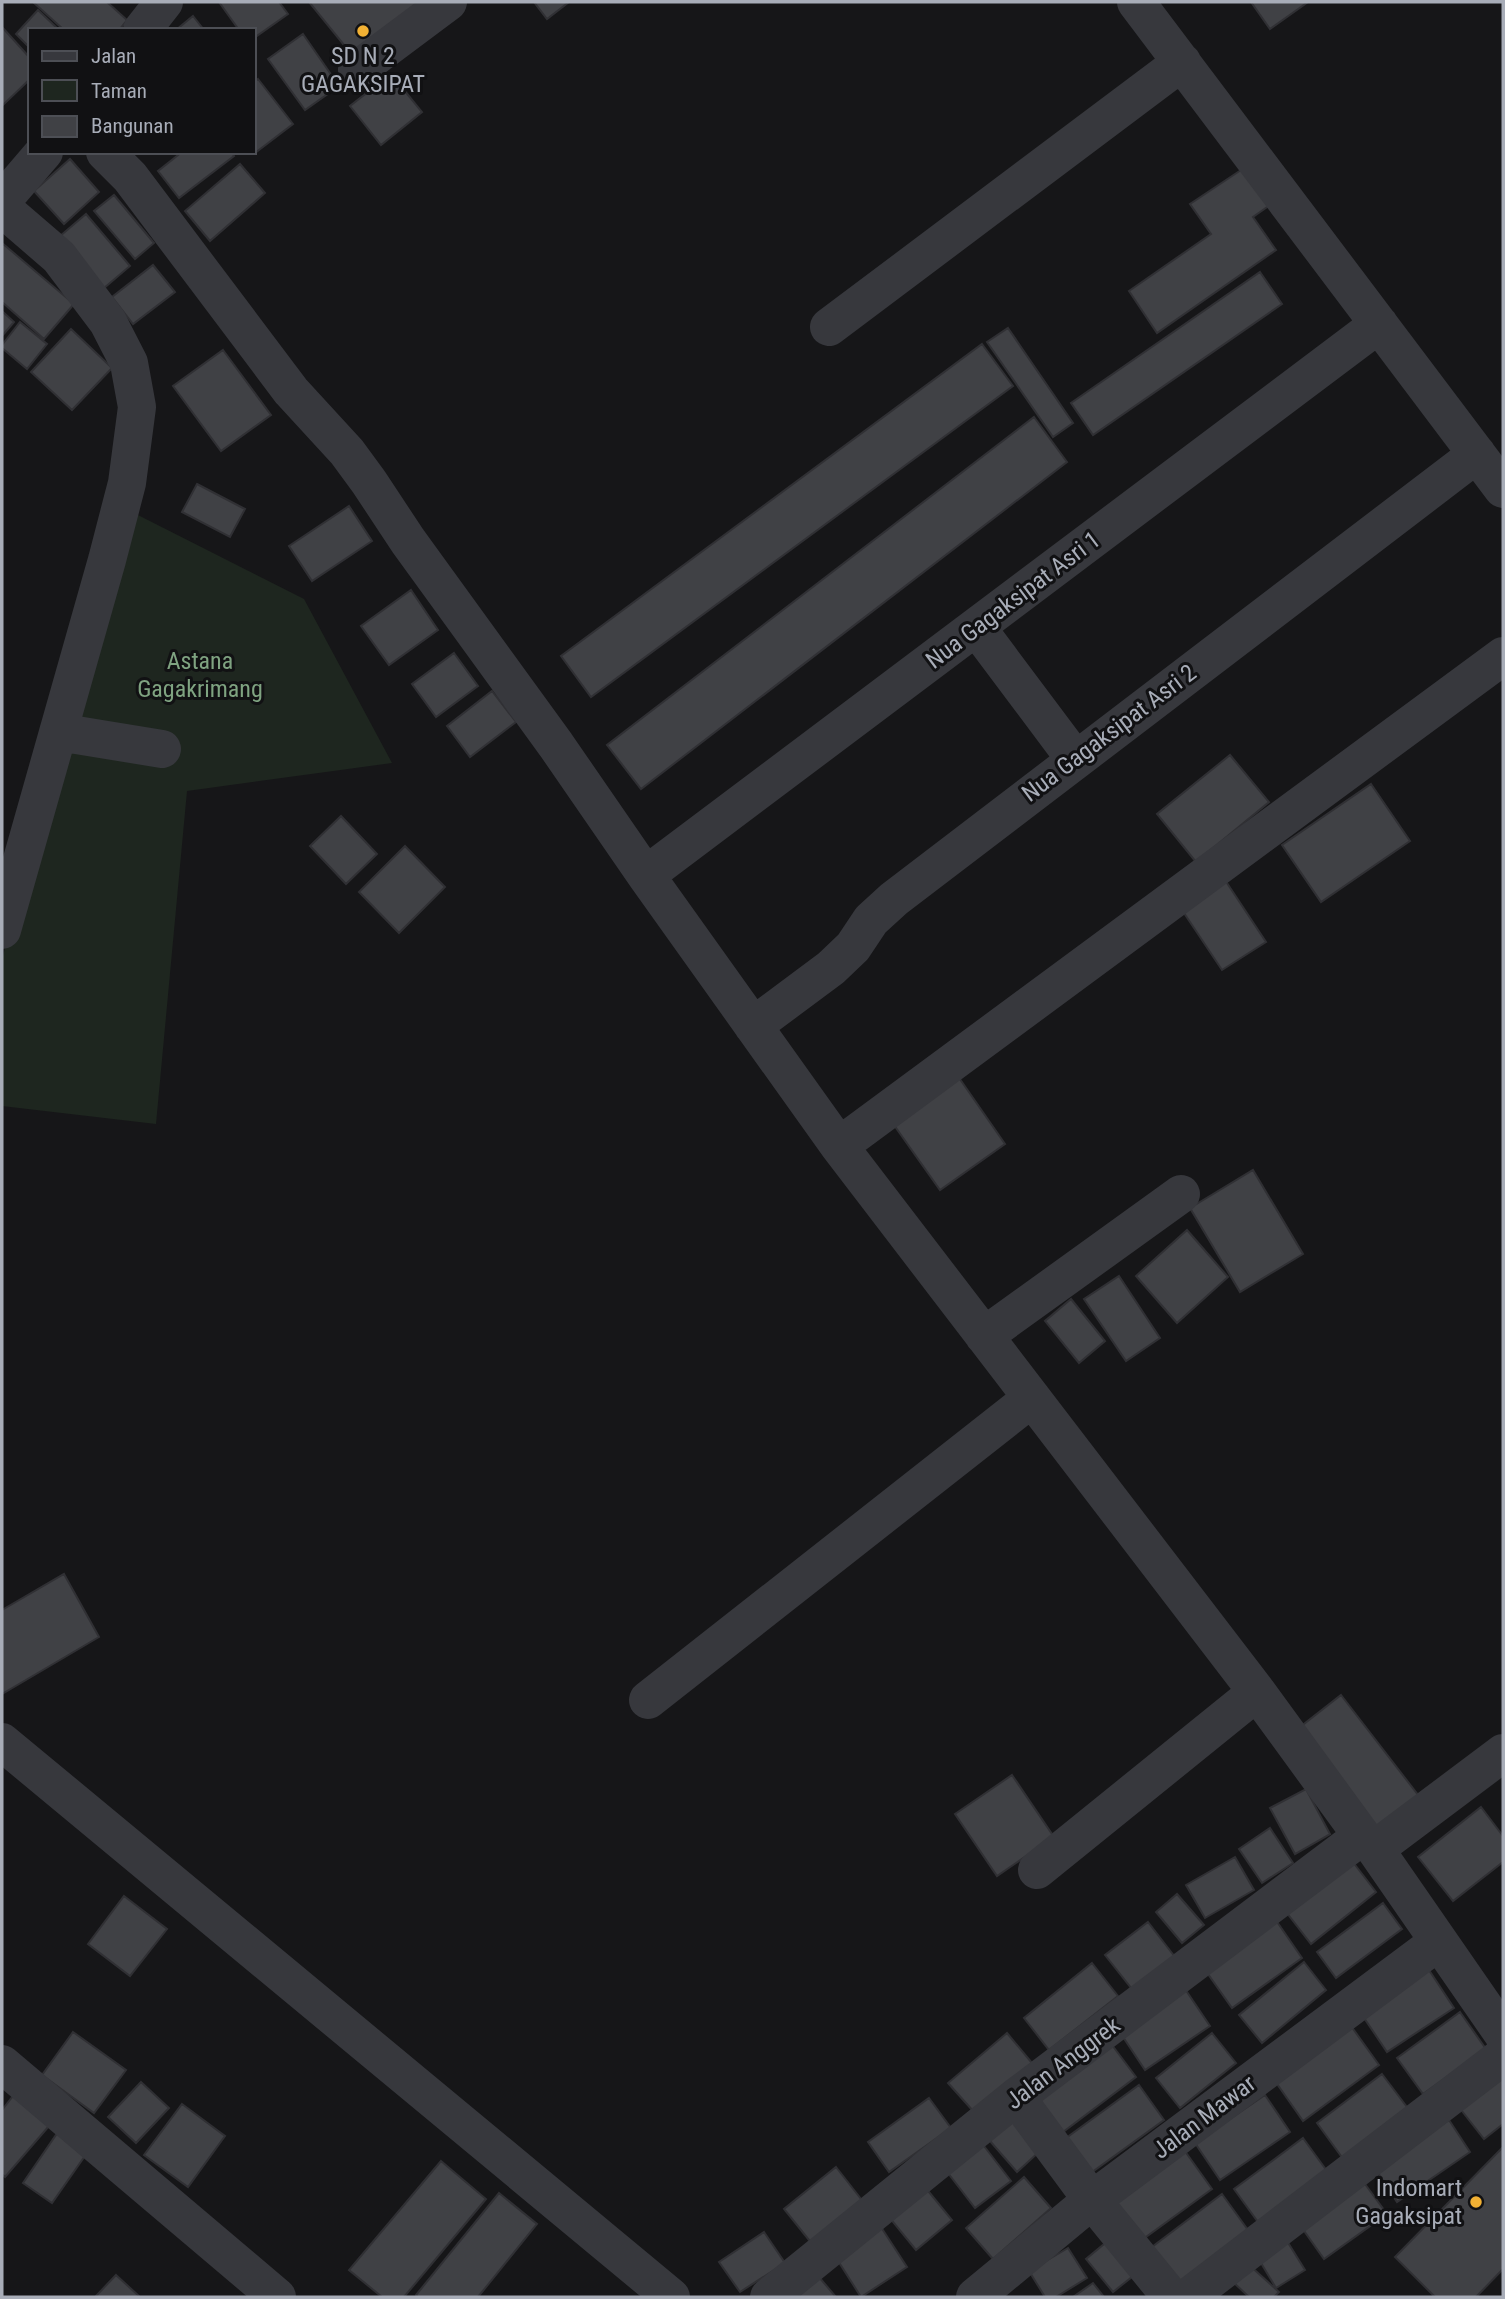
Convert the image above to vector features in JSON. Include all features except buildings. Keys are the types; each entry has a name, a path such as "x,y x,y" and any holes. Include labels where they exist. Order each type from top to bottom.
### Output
{"street":[{"path":"144,28 164,2"},
{"path":"357,70 449,2"},
{"path":"1152,7 1182,62 1503,489"},
{"path":"829,327 1182,62"},
{"path":"2,930 127,483 137,407 129,363 108,322 59,257 4,194 42,154"},
{"path":"107,154 130,177 291,391 369,482 408,541 556,745 839,1146 1257,1692 1369,1842 1503,2034"},
{"name":"Nua Gagaksipat Asri 1","path":"646,875 1379,324"},
{"name":"Nua Gagaksipat Asri 2","path":"753,1026 831,968 853,947 871,920 894,899 1477,454"},
{"path":"977,628 1075,759"},
{"path":"839,1146 1503,656"},
{"path":"58,732 162,749"},
{"path":"984,1336 1181,1194"},
{"path":"648,1700 1032,1398"},
{"path":"1037,1870 1257,1692"},
{"path":"2,1742 670,2297"},
{"name":"Jalan Anggrek","path":"769,2297 1016,2097 1369,1842 1503,1753"},
{"name":"Jalan Mawar","path":"975,2297 1093,2200 1438,1942"},
{"path":"1188,2297 1503,2056"},
{"path":"2,2064 277,2297"},
{"path":"1016,2097 1093,2200 1171,2297"}],"green space":[{"name":"Astana Gagakrimang","path":"128,510 304,599 392,763 187,791 156,1124 2,1106 2,959"}],"place":[{"name":"SD N 2 GAGAKSIPAT","path":"363,31"},
{"name":"Indomart Gagaksipat","path":"1476,2202"}]}
